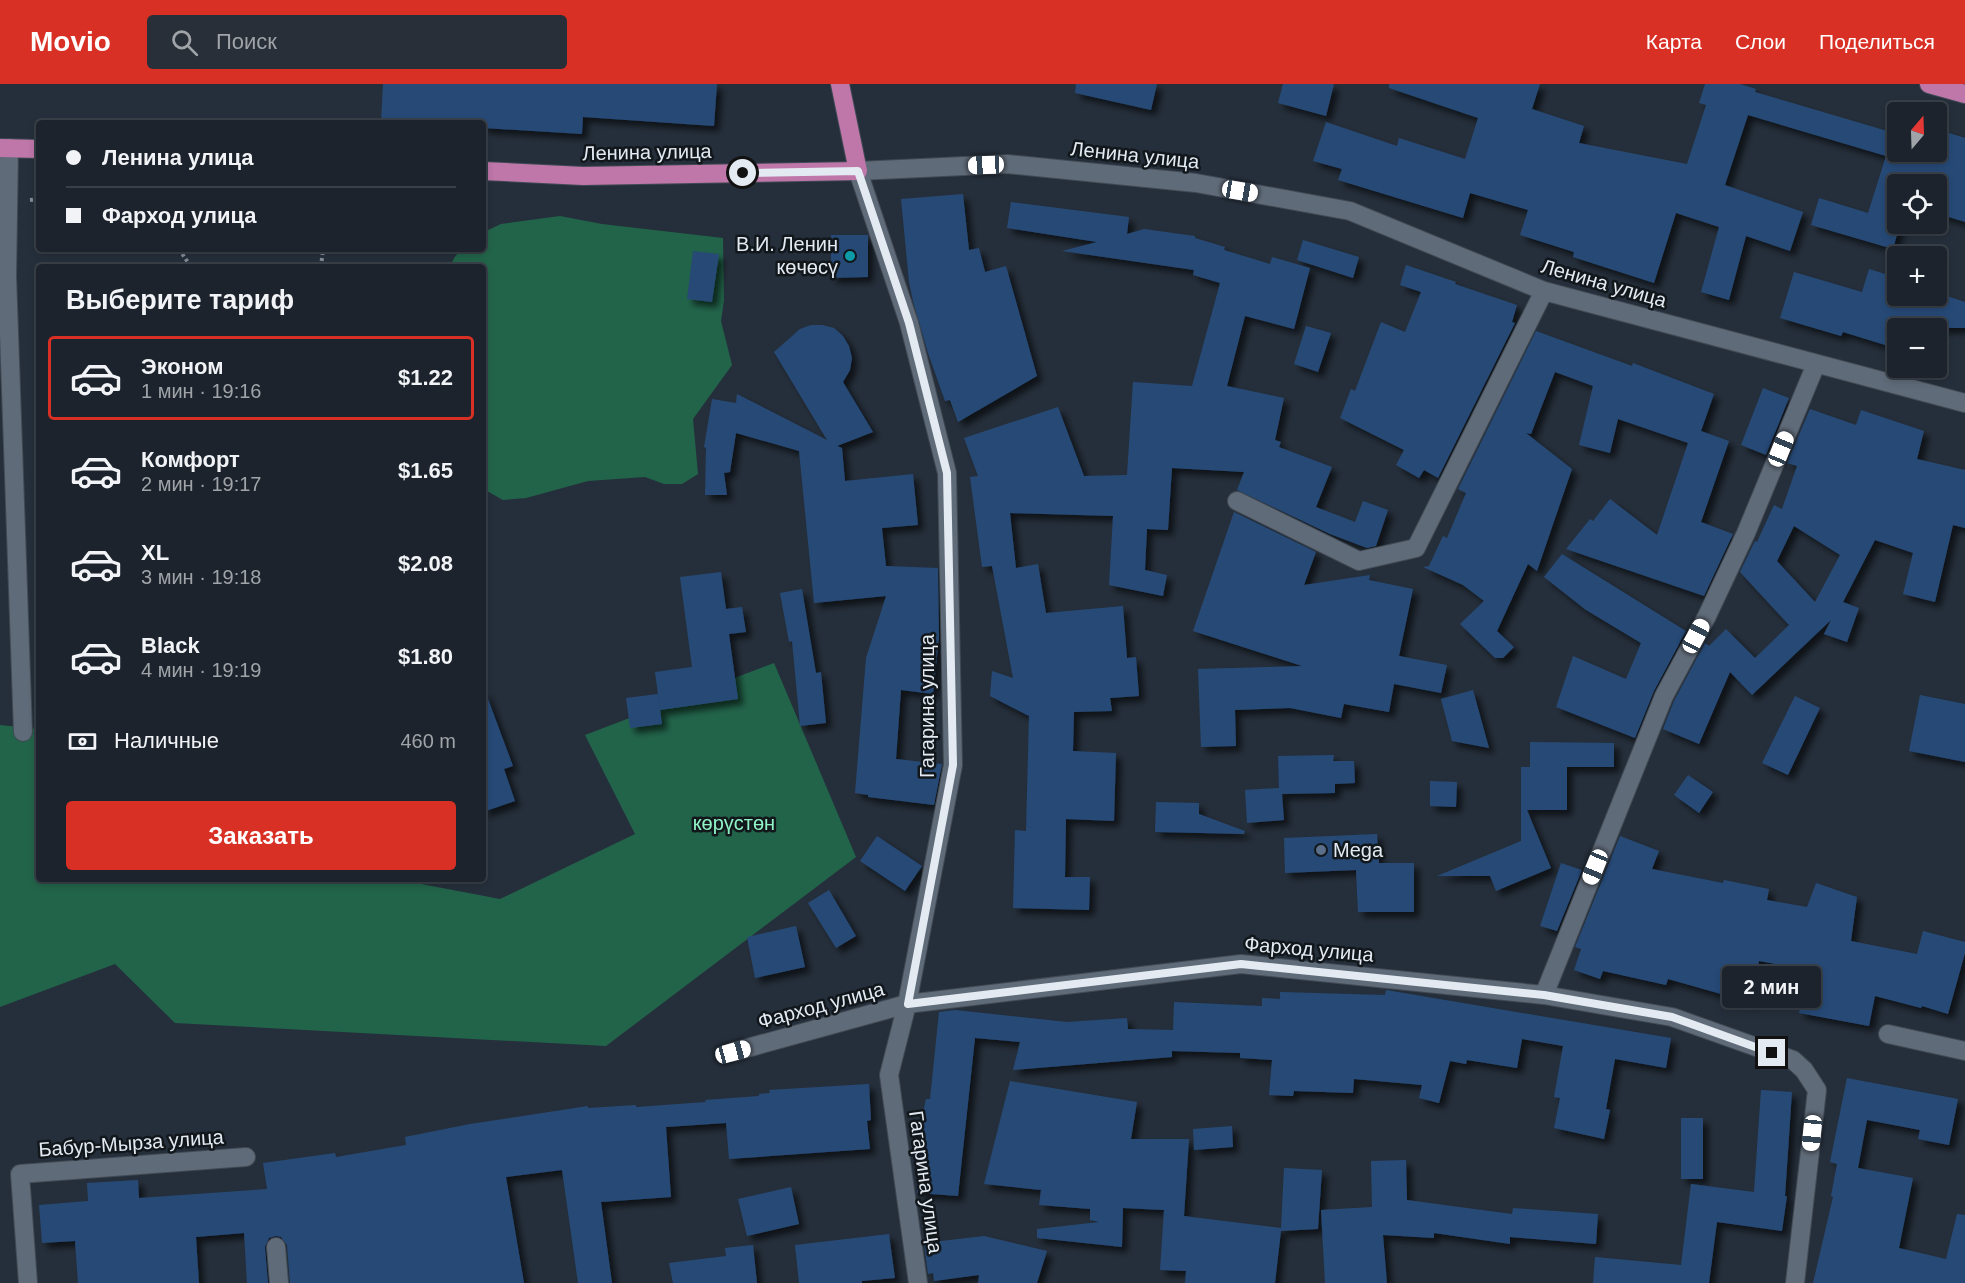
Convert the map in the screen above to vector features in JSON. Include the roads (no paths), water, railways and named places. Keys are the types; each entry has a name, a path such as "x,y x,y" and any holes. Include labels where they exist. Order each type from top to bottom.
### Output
{"main road":[{"path":"840,84 858,171"},
{"path":"1929,84 1965,94"},
{"path":"5,148 36,149"},
{"name":"Ленина улица","path":"486,171 583,176 858,171"}],"street":[{"path":"5,148 7,276 23,732"},
{"name":"Ленина улица","path":"858,171 1007,164 1196,183 1350,211 1544,291 1965,403"},
{"name":"Гагарина улица","path":"858,171 909,323 947,473 953,765 908,1004 889,1075 918,1283"},
{"path":"1237,501 1359,561 1416,548 1544,291"},
{"path":"1544,995 1664,696 1707,616 1746,533 1816,364"},
{"name":"Фарход улица","path":"733,1052 908,1004 1241,964 1544,995 1672,1017 1793,1060 1804,1070 1817,1090 1795,1283"},
{"path":"1888,1034 1965,1051"},
{"name":"Бабур-Мырза улица","path":"28,1283 20,1174 246,1157"},
{"path":"276,1247 279,1283"}],"place":[{"name":"В.И. Ленин көчөсү","path":"850,256"},
{"name":"Mega","path":"1321,850"}],"park label":[{"name":"көрүстөн","path":"734,823"}]}
